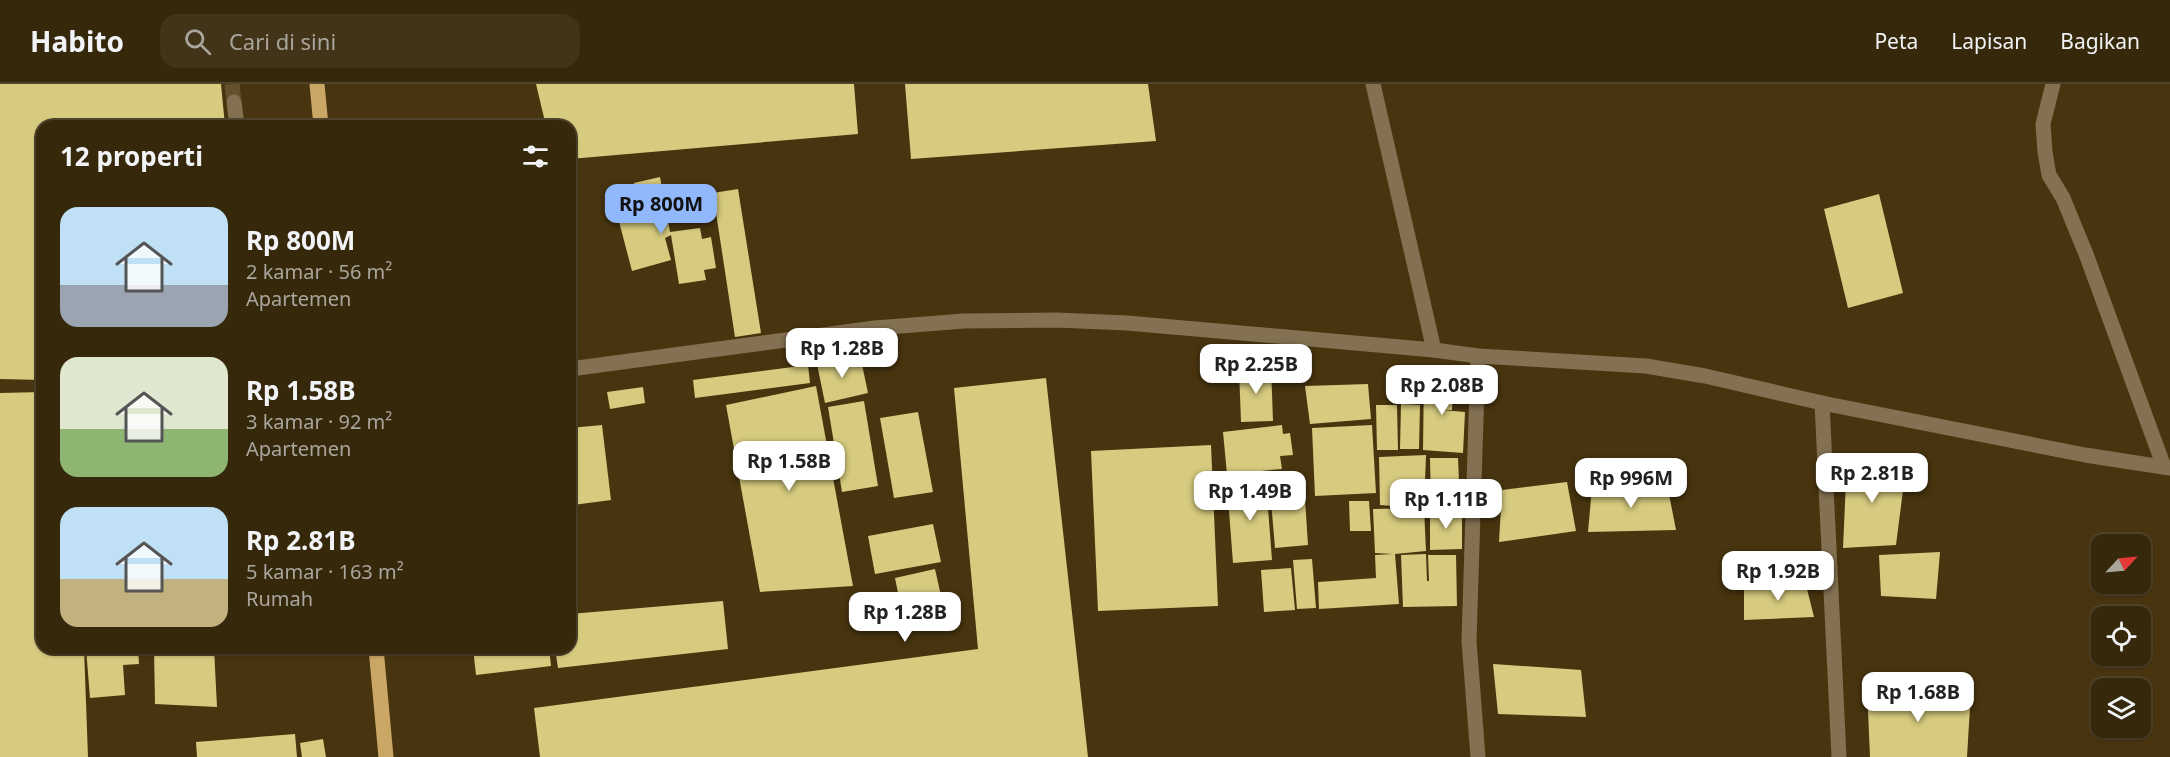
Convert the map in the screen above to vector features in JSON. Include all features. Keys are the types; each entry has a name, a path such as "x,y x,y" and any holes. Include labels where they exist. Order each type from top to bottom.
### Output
{"main road":[{"path":"317,84 320,120"},
{"path":"376,654 386,757"}],"street":[{"path":"1372,84 1434,350"},
{"path":"576,368 875,328 964,321 1056,320 1127,323 1434,350 1478,356 1646,366 1705,376 2085,455 2167,468 2086,254 2063,198 2049,175 2044,152 2043,124 2053,84"},
{"path":"234,102 236,120"},
{"path":"1478,356 1469,641 1478,757"},
{"path":"1822,402 1839,757"}],"building":[{"path":"0,84 221,84 224,120 36,120 36,380 0,379"},
{"path":"536,84 854,84 858,134 576,158 576,120 545,120"},
{"path":"905,84 1148,84 1156,141 911,159"},
{"path":"660,177 670,232 700,228 702,239 711,237 716,268 704,270 706,280 679,284 671,235 665,238 671,260 632,271 611,191 625,188 632,215 641,213 634,183"},
{"path":"738,189 761,333 735,337 713,193"},
{"path":"1879,194 1903,293 1848,308 1824,209"},
{"path":"860,355 868,393 825,403 817,364"},
{"path":"808,365 810,383 695,398 693,380"},
{"path":"1271,367 1273,421 1241,422 1239,369"},
{"path":"1391,371 1418,372 1417,402 1389,400"},
{"path":"1424,373 1454,375 1452,410 1442,410 1465,412 1463,453 1423,450"},
{"path":"1046,378 1088,757 540,757 534,708 978,649 954,388"},
{"path":"1368,384 1371,419 1310,424 1305,386"},
{"path":"816,386 853,586 760,592 726,405"},
{"path":"643,387 645,403 610,409 607,392"},
{"path":"36,392 36,654 84,654 88,757 0,757 0,393"},
{"path":"864,401 878,486 842,492 828,407"},
{"path":"1401,404 1420,405 1419,449 1400,449"},
{"path":"1376,405 1397,405 1398,450 1377,450"},
{"path":"918,412 933,492 894,498 880,418"},
{"path":"602,425 611,500 576,505 576,427"},
{"path":"1282,425 1283,434 1290,433 1293,455 1280,456 1282,469 1227,474 1223,432"},
{"path":"1372,425 1376,493 1315,496 1312,428"},
{"path":"1211,445 1218,606 1098,611 1091,451"},
{"path":"1426,455 1424,508 1426,551 1395,554 1399,604 1319,609 1318,582 1376,578 1375,555 1393,554 1375,553 1373,509 1420,508 1380,505 1379,457"},
{"path":"1430,458 1458,458 1460,506 1431,506"},
{"path":"1847,459 1906,467 1896,545 1843,548"},
{"path":"1266,482 1272,560 1233,563 1227,485"},
{"path":"1567,482 1576,531 1499,542 1502,490"},
{"path":"1667,484 1676,530 1588,532 1592,487"},
{"path":"1305,499 1308,545 1275,548 1271,501"},
{"path":"1349,501 1369,501 1371,531 1350,531"},
{"path":"1430,510 1462,510 1462,549 1430,550"},
{"path":"933,524 941,562 875,574 868,536"},
{"path":"1940,552 1936,599 1881,596 1879,555"},
{"path":"1426,554 1427,581 1429,581 1428,555 1456,555 1457,606 1403,607 1401,555"},
{"path":"1312,559 1316,608 1297,609 1293,560"},
{"path":"1291,568 1295,610 1264,612 1261,570"},
{"path":"935,569 943,605 902,613 895,578"},
{"path":"1805,581 1814,617 1744,620 1744,588"},
{"path":"723,601 728,649 558,668 556,654 576,654 576,613"},
{"path":"86,654 138,654 139,664 123,665 125,695 90,698"},
{"path":"154,654 214,654 217,707 155,704"},
{"path":"474,654 550,654 551,666 476,675"},
{"path":"1493,664 1581,670 1586,717 1498,714"},
{"path":"1867,687 1971,691 1967,757 1870,757"},
{"path":"295,734 297,757 197,757 196,742"},
{"path":"323,739 326,757 302,757 300,743"}],"tunnel":[{"path":"232,84 234,102"}]}
